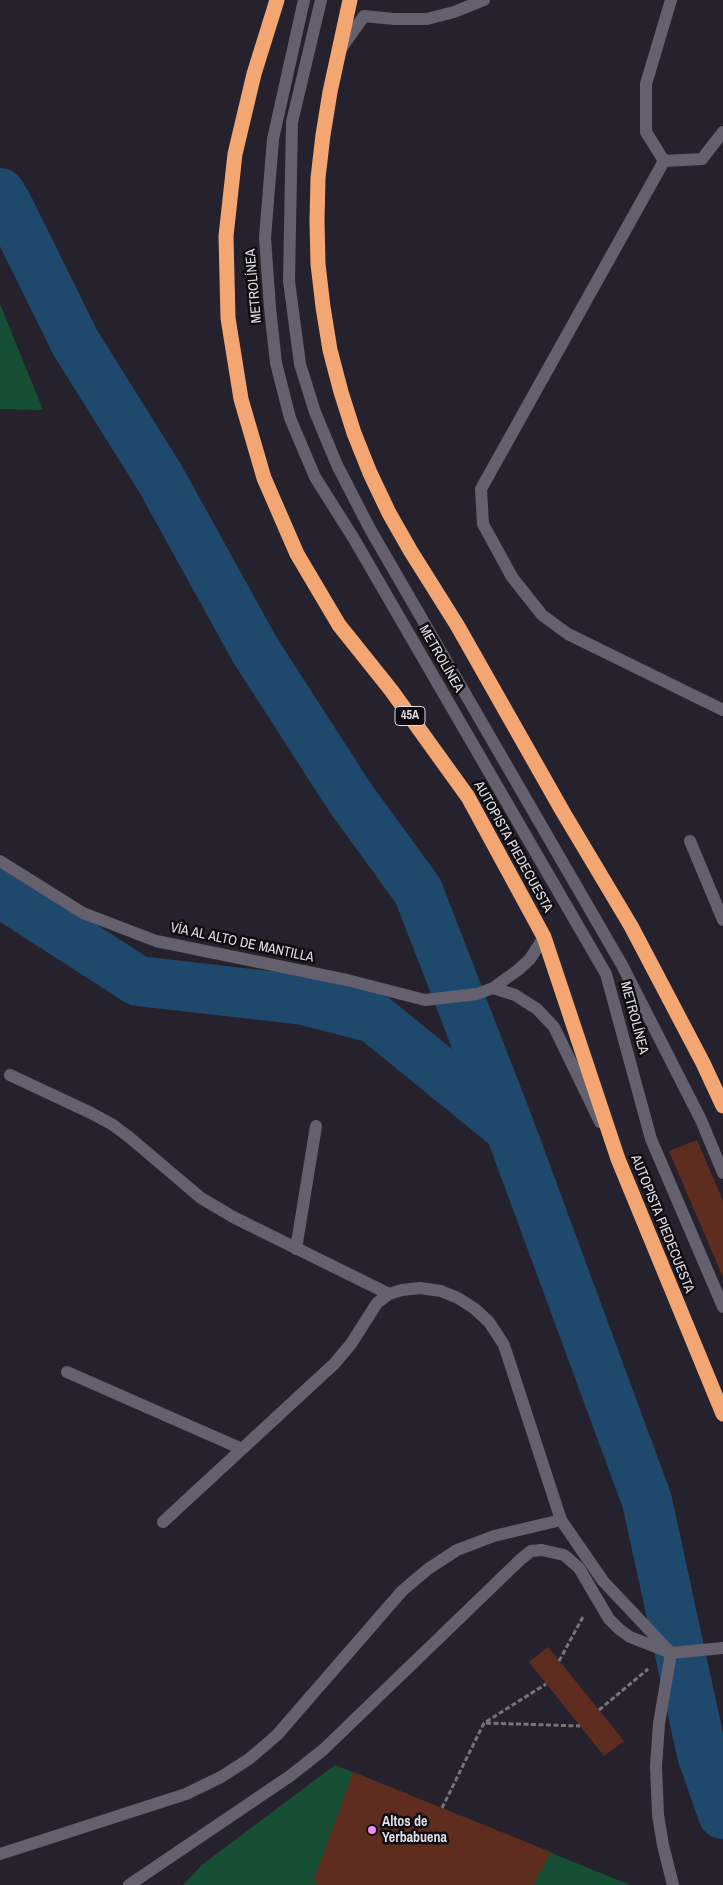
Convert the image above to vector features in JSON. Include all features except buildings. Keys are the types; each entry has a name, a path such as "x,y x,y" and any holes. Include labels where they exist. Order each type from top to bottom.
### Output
{"highway":[{"name":"AUTOPISTA PIEDECUESTA","path":"277,0 254,74 235,154 226,236 228,318 241,399 264,478 297,554 340,625 391,690 468,797 544,937 618,1159 723,1414"},
{"path":"350,0 323,134 316,221 318,264 327,333 341,392 354,433 370,473 389,512 410,550 458,625 631,926 703,1063 723,1106"}],"street":[{"name":"METROLÍNEA","path":"304,0 272,140 265,238 276,363 290,418 315,477 354,539 606,974 651,1139 723,1307"},
{"name":"METROLÍNEA","path":"321,0 292,122 289,281 300,364 315,412 337,465 370,529 622,964 701,1120 723,1173"},
{"path":"340,50 364,16 394,19 427,18 454,12 484,0"},
{"path":"664,161 646,132 646,84 671,0"},
{"path":"664,161 702,159 723,132"},
{"path":"664,161 481,489 483,524 512,577 542,615 568,634 723,710"},
{"path":"690,841 723,920"},
{"name":"VÍA AL ALTO DE MANTILLA","path":"0,861 83,913 156,941 347,980 425,1000 477,994 493,988 530,959 544,937"},
{"path":"493,988 515,995 538,1009 554,1027 618,1159"},
{"path":"10,1075 91,1113 113,1126 129,1137 201,1198 235,1218 389,1294"},
{"path":"296,1249 316,1126"},
{"path":"163,1522 334,1364 351,1344 377,1304 389,1294 420,1288 441,1291 458,1298 475,1309 488,1322 504,1345 561,1520 602,1581 671,1653"},
{"path":"67,1372 242,1449"},
{"path":"0,1854 186,1794 221,1777 249,1759 277,1735 402,1590 428,1568 457,1550 494,1536 561,1520"},
{"path":"129,1885 290,1776 323,1750 531,1551 554,1552 572,1561 580,1568 609,1619 630,1637 671,1653 723,1648"},
{"path":"671,1653 658,1724 656,1766 658,1814 663,1845 673,1885"}],"path":[{"path":"560,1661 595,1595"},
{"path":"599,1710 671,1653"},
{"path":"442,1808 484,1723 546,1684"},
{"path":"484,1723 580,1726"}],"green space":[{"path":"0,304 43,410 0,409"},
{"name":"Altos de Yerbabuena","path":"335,1765 630,1885 183,1885 203,1864"}],"waterway":[{"path":"0,193 75,342 160,478 255,650 351,799 418,891 510,1129 647,1501 702,1754 723,1814"},
{"path":"0,892 138,981 304,1000 374,1018 508,1127"}],"place":[{"name":"Altos de Yerbabuena","path":"372,1830"}]}
